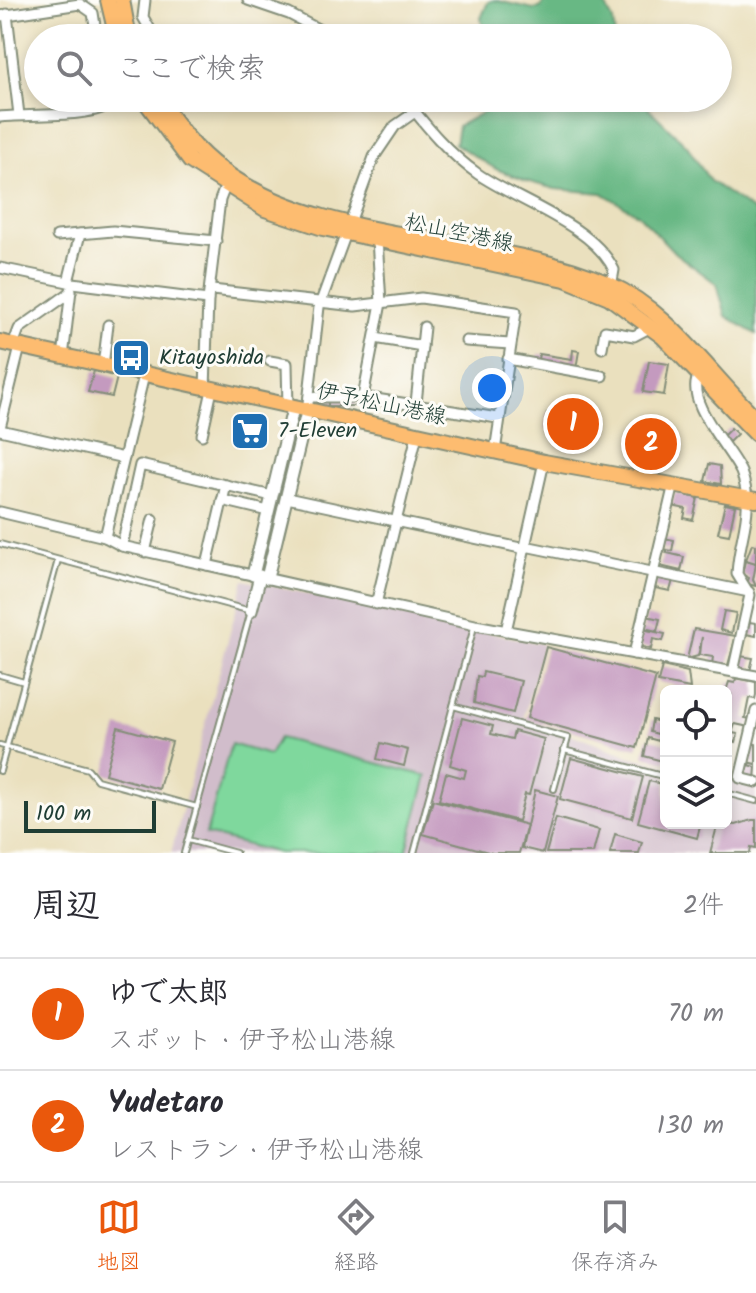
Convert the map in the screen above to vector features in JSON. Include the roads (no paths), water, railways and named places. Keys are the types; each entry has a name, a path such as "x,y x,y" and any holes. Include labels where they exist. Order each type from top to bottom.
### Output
{"main road":[{"path":"108,0 114,24"},
{"path":"122,0 126,24"},
{"name":"松山空港線","path":"153,112 190,161 225,187 287,218 560,266 610,291 670,328 756,418"},
{"name":"松山空港線","path":"169,112 197,148 238,181 286,206 377,239 610,291 651,327 756,434"},
{"name":"伊予松山港線","path":"11,345 544,462 753,500"}],"street":[{"path":"145,0 143,17 147,24"},
{"path":"248,0 308,24"},
{"path":"19,115 3,15 80,4 93,13 95,24"},
{"path":"0,117 82,112"},
{"path":"251,611 287,498 299,406 321,303 378,149 395,126 415,112 453,156 499,188 556,218 603,254 614,270 610,291"},
{"path":"202,435 208,390 210,295 220,200 225,187"},
{"path":"57,236 113,231 216,241"},
{"path":"63,357 80,234"},
{"path":"363,397 381,303 377,239"},
{"path":"0,268 71,286 355,306 421,298 516,312 495,451"},
{"path":"71,286 19,329 11,345 0,429 124,458"},
{"path":"103,366 108,325"},
{"path":"416,403 424,327"},
{"path":"602,348 605,331 634,336 651,327"},
{"path":"375,338 422,346"},
{"path":"466,341 510,344"},
{"path":"508,359 602,376"},
{"path":"260,576 268,511 299,406 288,367 284,362 270,361"},
{"path":"105,537 144,375"},
{"path":"699,375 694,382 695,397 731,454 753,500 737,574 752,592"},
{"path":"299,406 363,397 498,418"},
{"path":"376,604 417,435"},
{"path":"506,631 544,462"},
{"path":"122,546 140,465 272,496"},
{"path":"634,654 674,484"},
{"path":"207,565 226,485"},
{"path":"287,498 752,592"},
{"path":"222,500 268,511"},
{"path":"0,512 105,537 122,546 145,552 376,604 756,676"},
{"path":"145,552 153,519"},
{"path":"733,672 752,592"},
{"path":"756,711 740,778 756,782"}],"lane":[{"path":"0,544 251,611 184,853"},
{"path":"0,771 58,560"},
{"path":"414,853 475,625"},
{"path":"0,675 24,682"},
{"path":"453,706 568,738 554,789"},
{"path":"0,745 88,769 97,780 197,807"},
{"path":"564,750 660,775"},
{"path":"732,795 756,801"},
{"path":"188,840 236,853"}],"place":[{"name":"Kitayoshida","path":"131,358"},
{"name":"ゆで太郎","path":"573,424"},
{"name":"7-Eleven","path":"250,431"},
{"name":"Yudetaro","path":"651,444"}]}
